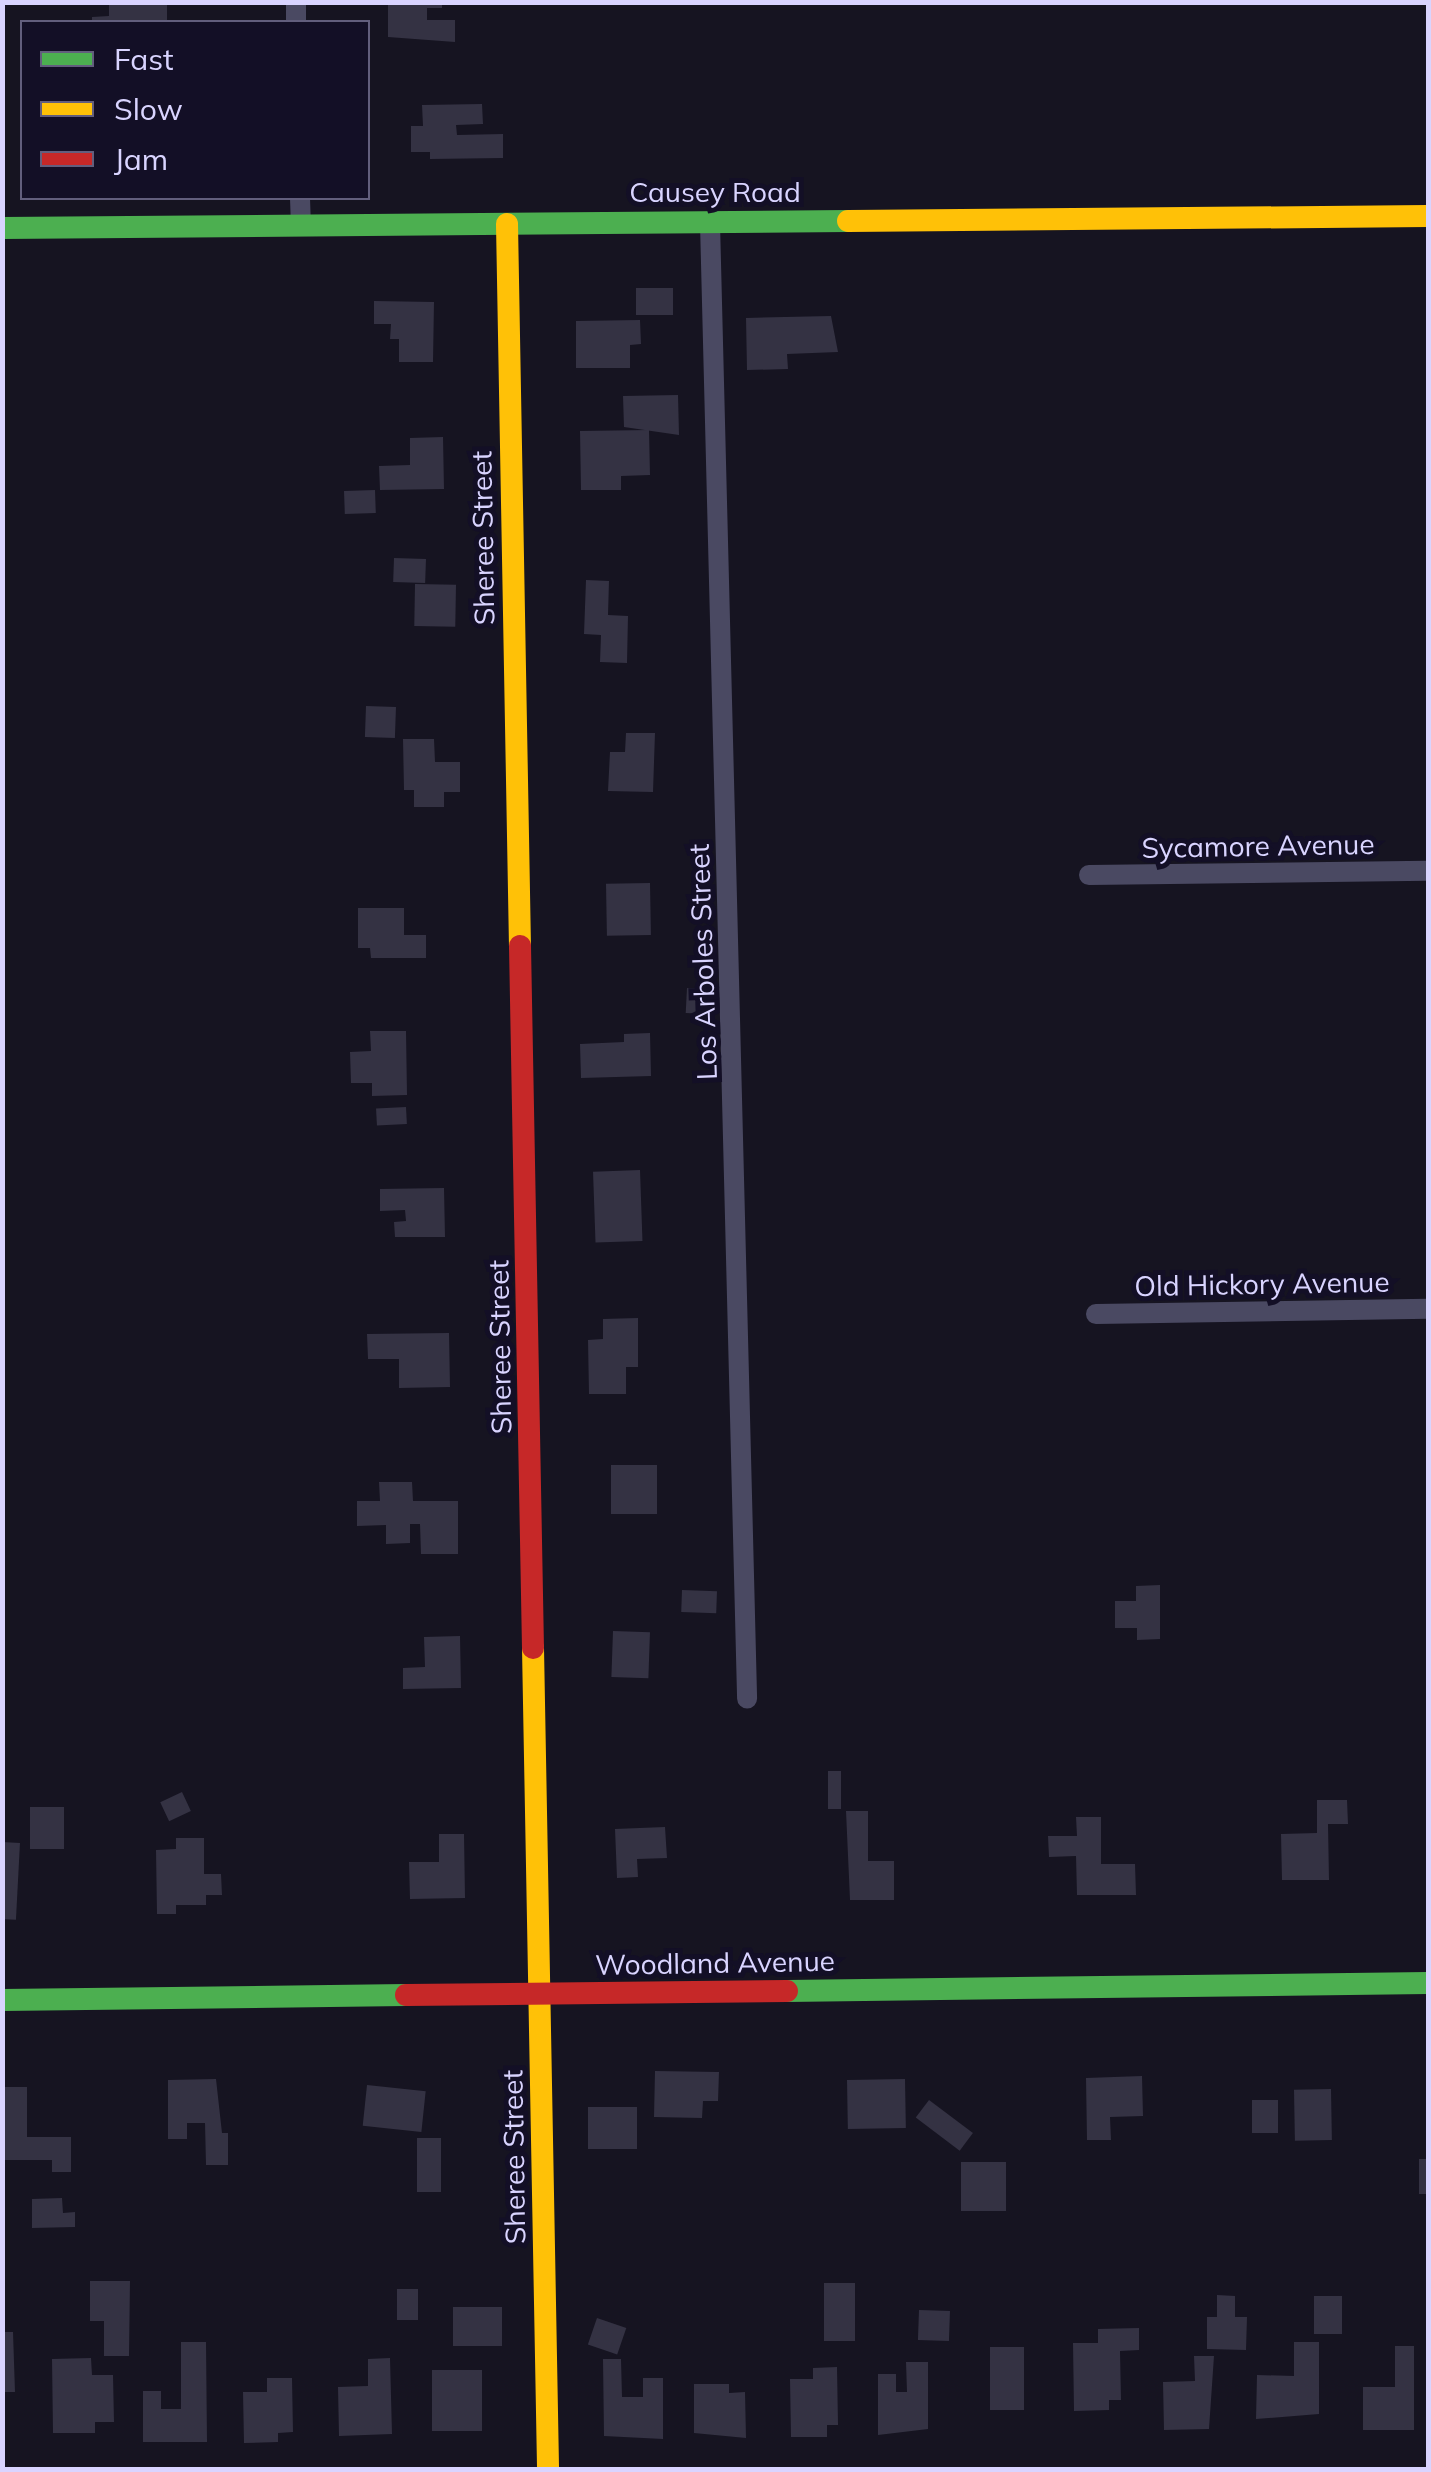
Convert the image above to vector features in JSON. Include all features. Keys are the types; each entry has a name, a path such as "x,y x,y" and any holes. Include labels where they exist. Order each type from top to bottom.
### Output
{"street":[{"path":"300,200 300,226"},
{"name":"Causey Road","path":"2,228 1428,216"},
{"name":"Los Arboles Street","path":"710,223 747,1699"},
{"name":"Sheree Street","path":"507,224 543,1996 548,2470"},
{"name":"Sycamore Avenue","path":"1088,876 1428,871"},
{"name":"Old Hickory Avenue","path":"1096,1314 1428,1309"},
{"name":"Woodland Avenue","path":"2,2000 1428,1983"}],"building":[{"path":"109,2 167,2 167,20 92,20 109,16"},
{"path":"388,2 442,2 442,8 427,8 427,20 455,20 455,42 388,37"},
{"path":"482,104 483,124 456,125 457,135 503,134 503,158 430,159 430,152 411,152 411,126 423,126 422,105"},
{"path":"636,288 673,288 673,315 636,315"},
{"path":"374,301 434,302 433,362 399,362 399,339 390,339 391,324 374,324"},
{"path":"831,316 838,352 787,354 788,369 747,370 746,318"},
{"path":"640,320 641,344 630,345 630,368 576,368 576,321"},
{"path":"678,395 679,435 624,427 623,396"},
{"path":"649,430 650,475 621,476 621,490 581,490 580,431"},
{"path":"443,437 444,489 380,490 379,466 410,465 410,438"},
{"path":"375,490 376,513 345,514 344,491"},
{"path":"394,558 426,559 425,583 393,582"},
{"path":"586,580 609,581 608,615 628,616 627,663 600,662 601,635 584,634"},
{"path":"415,584 456,585 455,627 414,626"},
{"path":"366,706 396,707 395,738 365,737"},
{"path":"626,733 655,733 653,792 608,791 610,752 625,752"},
{"path":"403,739 434,739 435,762 460,762 460,792 444,792 444,807 414,807 414,790 404,790"},
{"path":"650,883 651,935 607,936 606,884"},
{"path":"358,908 404,908 404,935 426,935 426,958 371,958 370,948 358,948"},
{"path":"687,988 708,989 707,1014 686,1013"},
{"path":"370,1031 406,1031 407,1095 372,1096 372,1083 351,1083 350,1052 371,1051"},
{"path":"650,1033 651,1076 581,1078 580,1044 624,1042 624,1034"},
{"path":"406,1107 407,1124 377,1126 376,1109"},
{"path":"640,1170 642,1241 596,1243 593,1172"},
{"path":"444,1188 445,1237 395,1237 394,1222 406,1221 405,1210 380,1211 380,1189"},
{"path":"638,1318 638,1367 626,1367 626,1394 589,1394 588,1340 603,1339 603,1319"},
{"path":"449,1333 450,1387 399,1388 399,1359 368,1359 367,1334"},
{"path":"611,1465 657,1465 657,1514 611,1514"},
{"path":"379,1482 412,1482 413,1501 458,1501 458,1554 421,1554 420,1524 410,1524 410,1543 386,1544 386,1525 357,1526 357,1501 380,1501"},
{"path":"1160,1585 1160,1639 1137,1640 1137,1628 1115,1628 1115,1601 1136,1601 1136,1586"},
{"path":"682,1590 717,1591 716,1613 681,1612"},
{"path":"613,1631 650,1632 648,1678 611,1677"},
{"path":"460,1636 461,1688 403,1689 403,1668 425,1667 424,1637"},
{"path":"828,1771 841,1771 841,1809 828,1809"},
{"path":"182,1792 191,1811 169,1821 160,1802"},
{"path":"1317,1800 1347,1800 1348,1824 1328,1824 1329,1880 1282,1880 1281,1834 1317,1833"},
{"path":"30,1807 64,1807 64,1849 30,1849"},
{"path":"846,1811 868,1811 868,1861 894,1861 894,1900 850,1900"},
{"path":"1076,1817 1101,1817 1101,1864 1135,1864 1136,1895 1077,1895 1076,1856 1049,1857 1048,1836 1077,1836"},
{"path":"665,1827 667,1858 637,1859 638,1877 617,1878 615,1829"},
{"path":"439,1834 464,1834 465,1898 410,1899 409,1862 439,1862"},
{"path":"176,1838 204,1838 204,1874 221,1874 222,1895 206,1895 206,1905 176,1905 176,1914 157,1914 156,1850 176,1849"},
{"path":"2,1842 20,1843 16,1920 2,1919"},
{"path":"655,2071 719,2072 718,2101 703,2101 702,2118 654,2117"},
{"path":"1142,2076 1143,2116 1110,2117 1111,2140 1087,2140 1086,2078"},
{"path":"216,2079 222,2133 228,2133 228,2165 206,2165 205,2123 187,2123 187,2139 168,2139 168,2080"},
{"path":"905,2079 906,2128 848,2129 847,2080"},
{"path":"367,2085 426,2091 421,2132 363,2126"},
{"path":"2,2087 27,2087 27,2137 71,2137 71,2172 52,2172 52,2160 2,2160"},
{"path":"1331,2089 1332,2140 1295,2141 1294,2090"},
{"path":"929,2100 973,2133 960,2151 916,2118"},
{"path":"1252,2100 1278,2100 1278,2133 1252,2133"},
{"path":"588,2107 637,2107 637,2149 588,2149"},
{"path":"417,2138 441,2138 441,2192 417,2192"},
{"path":"1419,2159 1428,2159 1428,2194 1419,2194"},
{"path":"961,2162 1006,2162 1006,2211 961,2211"},
{"path":"62,2198 63,2213 75,2212 75,2227 32,2228 32,2199"},
{"path":"90,2281 130,2281 129,2356 104,2356 104,2321 90,2321"},
{"path":"824,2283 855,2283 855,2341 824,2341"},
{"path":"397,2289 418,2289 418,2320 397,2320"},
{"path":"1217,2295 1235,2296 1235,2317 1247,2317 1246,2350 1207,2349 1207,2317 1217,2317"},
{"path":"1314,2296 1342,2296 1342,2334 1314,2334"},
{"path":"453,2307 502,2307 502,2346 453,2346"},
{"path":"919,2310 950,2311 949,2341 918,2340"},
{"path":"597,2318 626,2328 617,2355 588,2344"},
{"path":"1139,2328 1139,2350 1120,2351 1121,2400 1109,2400 1109,2410 1074,2411 1073,2343 1098,2343 1098,2329"},
{"path":"2,2332 13,2332 15,2392 2,2392"},
{"path":"181,2342 206,2342 207,2442 143,2442 143,2391 161,2391 161,2409 181,2409"},
{"path":"1294,2342 1319,2342 1319,2414 1256,2419 1257,2375 1294,2376"},
{"path":"1395,2346 1414,2346 1414,2430 1363,2430 1363,2387 1395,2387"},
{"path":"990,2347 1024,2347 1024,2410 990,2410"},
{"path":"1194,2356 1214,2356 1209,2429 1164,2430 1163,2382 1195,2381"},
{"path":"91,2358 92,2375 113,2375 114,2422 95,2422 95,2433 53,2433 52,2359"},
{"path":"390,2358 392,2434 339,2436 338,2387 368,2386 368,2359"},
{"path":"603,2359 621,2359 622,2397 643,2397 643,2378 663,2378 663,2439 604,2436"},
{"path":"906,2362 928,2362 928,2429 878,2435 878,2374 896,2374 896,2392 907,2392"},
{"path":"837,2367 838,2425 827,2425 827,2437 791,2437 790,2379 813,2379 813,2368"},
{"path":"432,2370 482,2370 482,2431 432,2431"},
{"path":"267,2378 292,2378 293,2432 278,2433 278,2442 244,2443 243,2392 267,2392"},
{"path":"694,2384 729,2384 729,2393 745,2392 746,2438 694,2433"}],"traffic: fast":[{"path":"2,228 848,221"},
{"path":"787,1991 1428,1983"},
{"path":"2,2000 406,1995"}],"traffic: slow":[{"path":"848,221 1428,216"},
{"path":"507,224 520,946"},
{"path":"533,1648 548,2470"}],"traffic: jam":[{"path":"520,946 533,1648"},
{"path":"406,1995 787,1991"}]}
